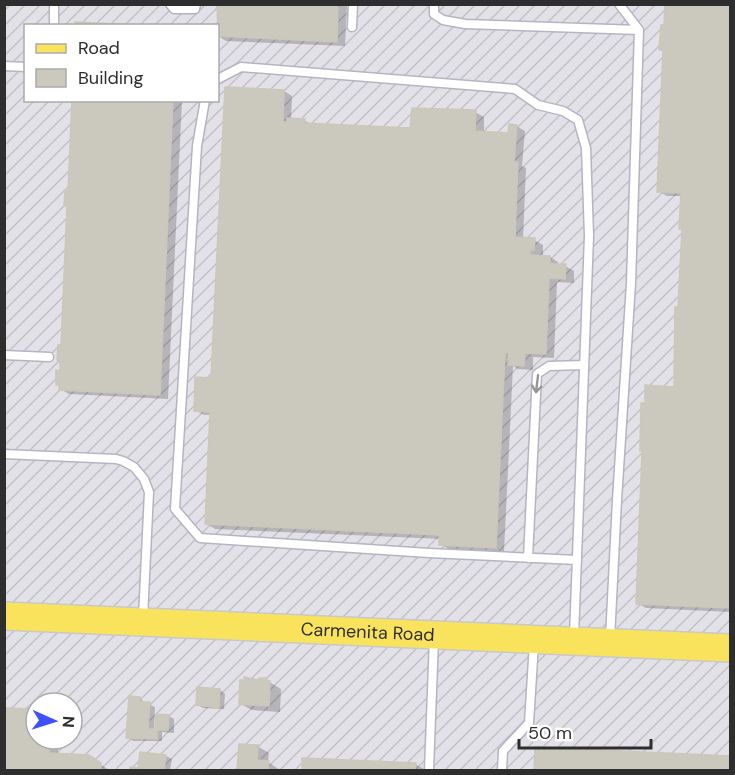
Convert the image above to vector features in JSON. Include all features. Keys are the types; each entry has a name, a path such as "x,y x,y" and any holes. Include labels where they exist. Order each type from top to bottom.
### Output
{"main road":[{"name":"Carmenita Road","path":"4,616 730,648"}],"lane":[{"path":"54,4 54,24"},
{"path":"170,4 174,9 195,9 196,4"},
{"path":"352,27 353,4"},
{"path":"434,4 434,14 443,20 465,24 639,30"},
{"path":"610,643 616,500 631,283 639,30 619,4"},
{"path":"4,66 24,67"},
{"path":"219,78 241,67 515,89 538,105 563,111 578,120 586,148 589,236 574,641"},
{"path":"205,102 197,146 175,509 200,538 577,560"},
{"path":"4,355 49,357"},
{"path":"528,558 537,374 549,366 584,365"},
{"path":"4,454 116,459 128,463 139,472 149,492 143,622"},
{"path":"429,771 435,635"},
{"path":"502,771 503,751 529,723 534,639"}],"shaded area":[{"path":"5,5 730,5 730,770 5,770"}],"building":[{"path":"217,4 338,4 337,42 219,36"},
{"path":"665,4 730,4 730,608 636,604 642,451 640,451 641,403 645,403 645,385 674,387 675,307 678,307 682,229 679,229 681,193 657,192 663,50 659,50"},
{"path":"75,22 118,24 75,24"},
{"path":"225,87 284,90 283,122 287,122 287,118 305,119 304,123 410,128 412,108 476,110 475,131 508,133 509,124 517,125 514,162 518,162 515,237 535,238 534,250 530,250 530,255 550,256 550,264 566,264 565,279 549,278 546,354 525,353 524,366 508,365 509,352 505,352 496,548 439,545 439,535 205,524 210,412 194,411 195,377 211,378"},
{"path":"72,102 173,102 160,395 59,390 59,385 56,385 56,370 60,371 60,361 57,360 58,345 61,346 67,206 64,206 65,191 68,191"},
{"path":"244,677 259,680 259,678 267,678 267,681 270,681 269,706 239,704 240,680 244,680"},
{"path":"197,687 220,689 219,707 196,705"},
{"path":"129,696 140,697 140,702 150,702 148,729 155,729 156,714 169,715 168,730 157,730 157,739 126,738"},
{"path":"4,708 24,709 24,751 89,755 101,763 101,770 4,770"},
{"path":"239,744 258,745 257,760 269,761 268,770 237,770"},
{"path":"535,747 730,756 730,770 534,770"},
{"path":"140,752 166,755 164,770 130,770 130,767 138,768"},
{"path":"302,758 416,763 415,770 302,770"}]}
